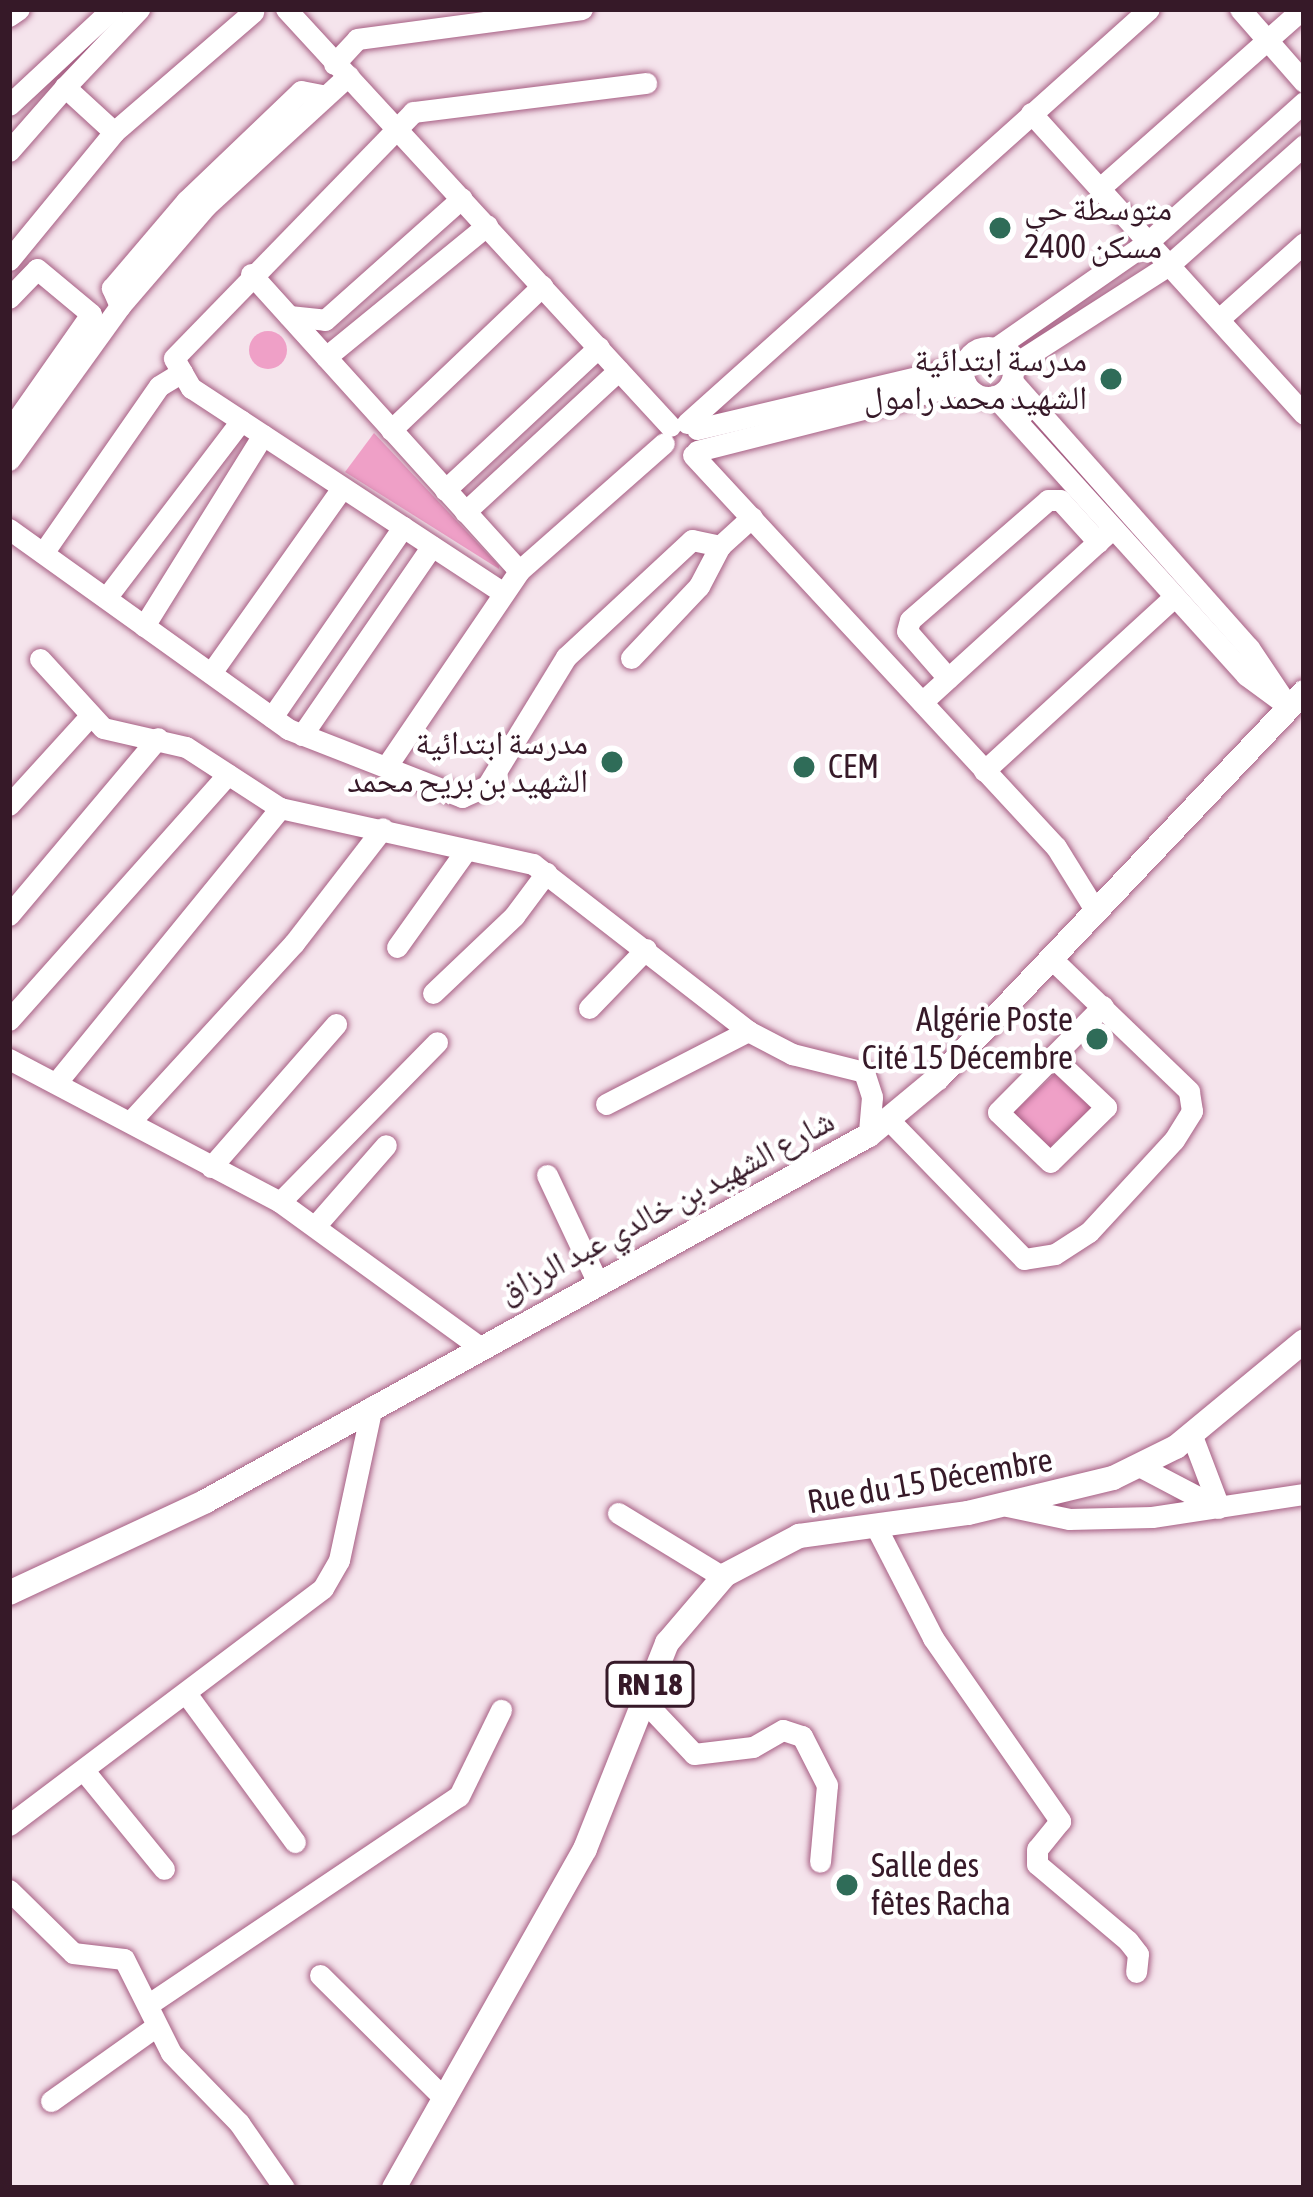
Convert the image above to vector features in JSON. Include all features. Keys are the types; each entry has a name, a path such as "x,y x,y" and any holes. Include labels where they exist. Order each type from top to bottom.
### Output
{"main road":[{"name":"شارع الشهيد بن خالدي عبد الرزاق","path":"9,1593 206,1501 596,1279 879,1128 1051,958 1296,699"},
{"name":"Rue du 15 Décembre","path":"394,2188 585,1849 668,1642 724,1577 799,1536 1007,1506 1139,1466 1192,1436 1304,1340"}],"street":[{"path":"9,16 19,9"},
{"path":"9,105 112,9"},
{"path":"9,151 139,9"},
{"path":"286,9 1056,847 1095,910"},
{"path":"9,460 120,306 112,288 186,201 301,91 326,96 357,38 582,9"},
{"path":"388,764 519,571 685,438 1031,112 1149,9"},
{"path":"1240,9 1304,82"},
{"path":"1100,188 1302,9"},
{"path":"9,258 114,132 253,11"},
{"path":"502,592 191,388 174,358 413,112 646,82"},
{"path":"65,87 114,132"},
{"path":"685,438 964,375 980,347 997,347 1148,242 1304,103"},
{"path":"1031,112 1304,414"},
{"path":"994,397 1012,373 1169,265 1304,145"},
{"path":"289,316 325,320 462,197"},
{"path":"326,357 487,225"},
{"path":"1219,320 1304,243"},
{"path":"9,298 37,269 91,314 9,431"},
{"path":"251,274 519,571"},
{"path":"391,430 542,286"},
{"path":"446,490 598,347"},
{"path":"997,347 1012,373 1296,699"},
{"path":"466,512 620,370"},
{"path":"43,553 159,386 182,372"},
{"path":"964,375 994,397 1106,536"},
{"path":"106,598 196,472 210,466 242,421"},
{"path":"144,626 211,526 229,482 262,435"},
{"path":"210,466 229,482"},
{"path":"211,674 342,488"},
{"path":"948,678 907,632 910,620 1048,500 1060,500 1174,597 1246,675 1296,699"},
{"path":"631,658 699,586 720,546 752,517"},
{"path":"272,717 403,527"},
{"path":"9,529 302,735 351,758 388,764 463,797 488,786 566,657 692,540 720,546"},
{"path":"922,701 1106,536"},
{"path":"302,735 432,546"},
{"path":"984,771 1174,597"},
{"path":"40,658 89,716 130,738 158,738 228,773 280,808 383,828 546,873 748,1031 792,1054 864,1072 879,1128 1024,1259 1055,1253 1089,1232 1192,1111 1190,1091 1051,958"},
{"path":"9,805 89,716"},
{"path":"9,916 158,738"},
{"path":"9,1020 228,773"},
{"path":"56,1083 280,808"},
{"path":"130,1122 294,943 383,828"},
{"path":"397,947 464,853"},
{"path":"433,993 514,916 546,873"},
{"path":"589,1008 646,950"},
{"path":"1053,1057 1106,1107 1050,1162 998,1112 1103,1006"},
{"path":"212,1167 336,1024"},
{"path":"606,1104 748,1031"},
{"path":"280,1202 437,1042"},
{"path":"9,1059 280,1202 477,1345"},
{"path":"316,1225 386,1145"},
{"path":"547,1175 596,1279"},
{"path":"9,1826 188,1696 323,1588 339,1560 372,1406"},
{"path":"1192,1436 1219,1508"},
{"path":"1139,1466 1219,1508"},
{"path":"1139,1466 1172,1514"},
{"path":"1007,1506 1069,1520 1172,1514 1304,1494"},
{"path":"618,1513 724,1577"},
{"path":"875,1525 933,1638 1060,1821 1036,1849 1037,1864 1128,1941 1138,1954 1136,1972"},
{"path":"188,1696 295,1842"},
{"path":"643,1700 694,1754 753,1747 783,1730 802,1736 827,1785 820,1862"},
{"path":"148,2004 459,1796 501,1710"},
{"path":"85,1772 164,1869"},
{"path":"9,1890 73,1953 124,1959 155,2027 284,2188"},
{"path":"320,1975 445,2098"},
{"path":"51,2101 155,2027"}],"shaded area":[{"path":"268,331 281,337 287,350 281,363 268,369 255,363 249,350 255,337"},
{"path":"374,433 499,566 499,569 345,472"},
{"path":"1059,1070 1093,1107 1046,1151 1011,1114"}],"place":[{"name":"متوسطة حي 2400 مسكن","path":"1000,228"},
{"name":"مدرسة ابتدائية الشهيد محمد رامول","path":"1111,379"},
{"name":"مدرسة ابتدائية الشهيد بن بريح محمد","path":"612,762"},
{"name":"CEM","path":"804,767"},
{"name":"Algérie Poste Cité 15 Décembre","path":"1097,1039"},
{"name":"Salle des fêtes Racha","path":"847,1885"}]}
